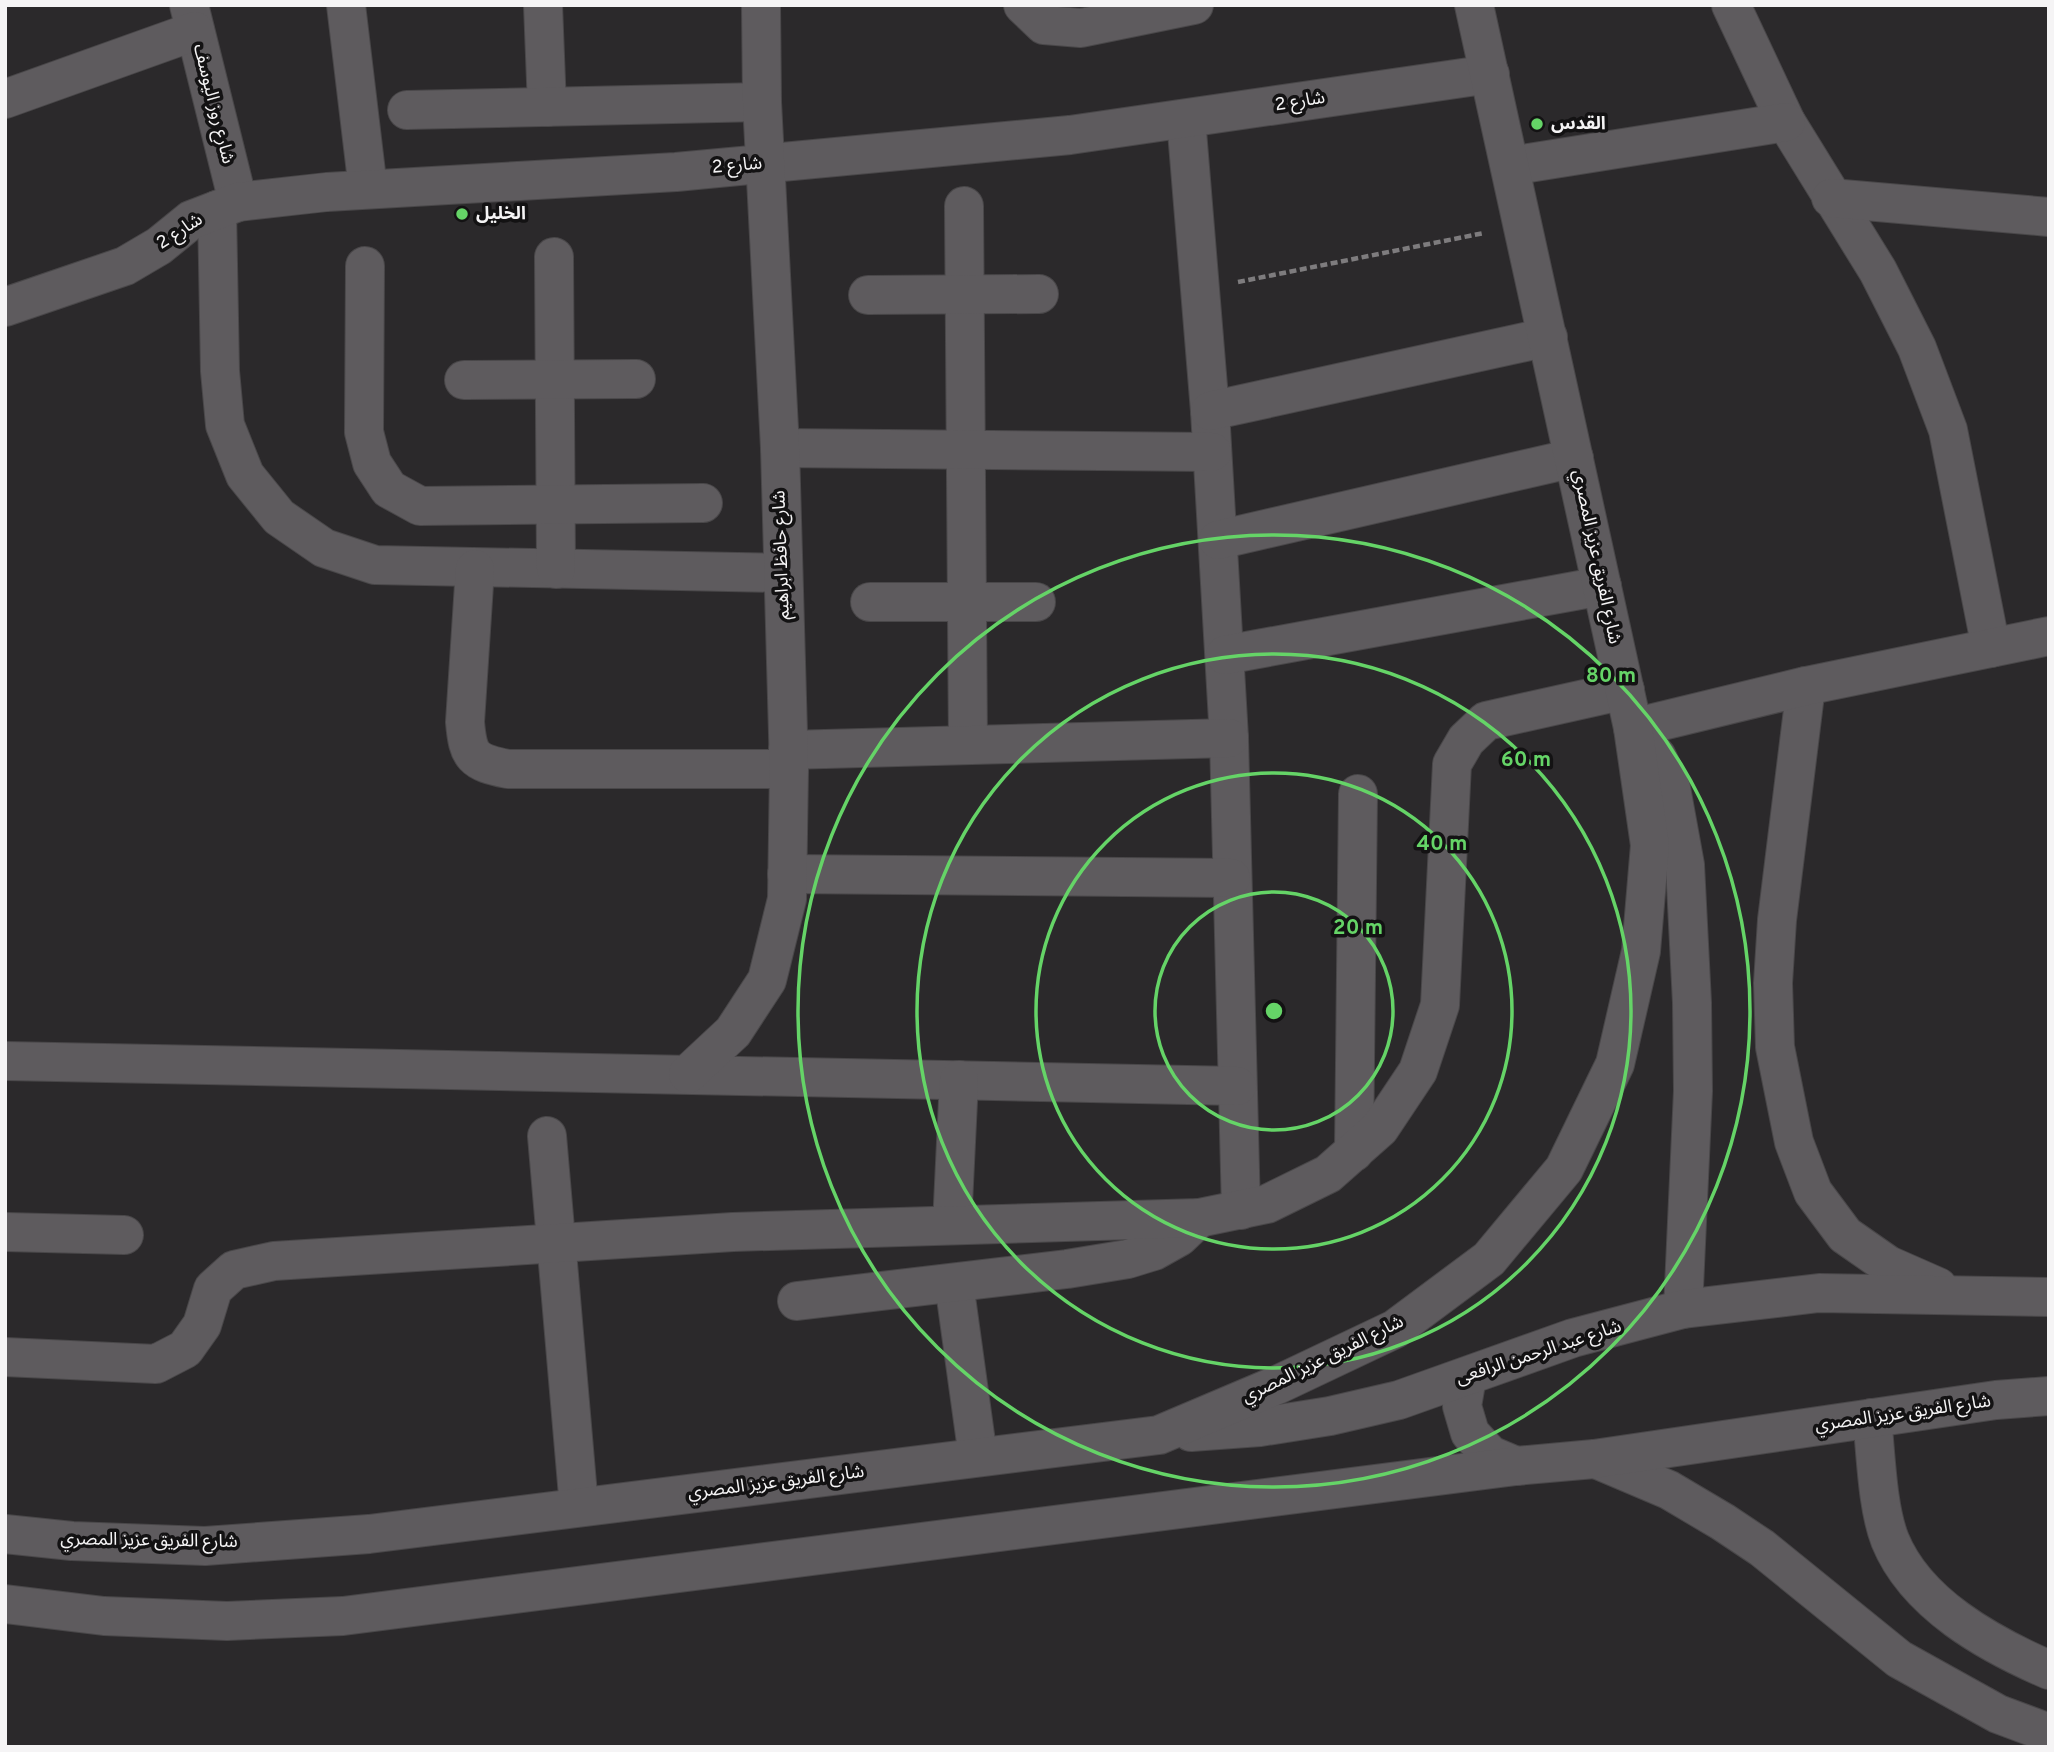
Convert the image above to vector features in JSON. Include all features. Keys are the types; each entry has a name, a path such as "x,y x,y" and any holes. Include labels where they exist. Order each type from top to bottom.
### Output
{"street":[{"path":"346,5 368,189"},
{"path":"543,5 547,107"},
{"name":"شارع حافظ ابراهيم","path":"688,1074 733,1032 767,980 787,899 789,760 780,448 762,102 761,5"},
{"path":"1023,5 1044,25 1081,28 1194,5"},
{"name":"شارع الفريق عزيز المصري","path":"5,1534 72,1541 205,1546 369,1534 1159,1435 1277,1385 1395,1329 1489,1259 1564,1169 1615,1064 1641,951 1650,845 1633,728 1474,5"},
{"path":"1731,5 1786,122 1878,271 1912,337 1948,430 1991,648"},
{"path":"5,99 192,18"},
{"name":"شارع روز اليوسف","path":"192,18 227,206 220,371 225,425 245,475 279,517 324,548 375,565 783,573"},
{"name":"شارع 2","path":"5,307 125,265 159,246 191,220 227,206 281,196 663,172 1070,135 1490,74"},
{"path":"407,110 762,102"},
{"path":"1186,119 1210,411 1225,655 1241,1210"},
{"path":"1510,166 1786,122"},
{"path":"1831,198 2049,218"},
{"path":"964,206 968,745"},
{"path":"554,257 556,569"},
{"path":"365,265 364,432 372,463 389,489 420,506 703,503"},
{"path":"868,295 1039,294"},
{"path":"1210,411 1548,337"},
{"path":"464,380 636,379"},
{"path":"780,448 1212,452"},
{"path":"1218,540 1574,458"},
{"path":"475,569 465,722 467,746 484,764 508,769 789,760 968,745 1229,737"},
{"path":"1225,655 1602,586"},
{"path":"870,603 1036,602"},
{"path":"1683,1310 1693,1091 1692,1003 1685,865 1671,788 1657,757 1633,728 1806,686 2049,636"},
{"path":"1806,686 1777,920 1773,983 1775,1047 1794,1142 1813,1192 1844,1235 1888,1265 1955,1295"},
{"path":"5,1357 156,1364 185,1349 202,1325 213,1289 234,1270 274,1261 733,1232 1199,1218 1267,1205 1328,1174 1354,1152 1380,1128 1418,1071 1440,1005 1452,764 1466,740 1486,721 1625,690"},
{"path":"1354,1152 1358,794"},
{"path":"787,873 1231,878"},
{"path":"5,1062 1237,1086"},
{"path":"952,1225 959,1080"},
{"path":"547,1136 579,1507"},
{"path":"797,1301 1067,1269 1128,1259 1167,1244 1179,1237 1199,1218"},
{"path":"5,1232 124,1235"},
{"path":"954,1283 978,1457"},
{"name":"شارع عبد الرحمن الرافعى","path":"1159,1435 1260,1427 1330,1416 1399,1400 1573,1338 1683,1310 1819,1293 2049,1297"},
{"path":"1467,1377 1462,1406 1470,1433 1489,1455 1516,1466"},
{"name":"شارع الفريق عزيز المصري","path":"5,1604 104,1616 227,1621 343,1616 1516,1466 1594,1459 1872,1418 2049,1396"},
{"path":"1872,1418 1880,1496 1890,1540 1912,1580 1945,1611 2017,1656 2049,1670"},
{"path":"1594,1459 1670,1490 1723,1522 1762,1548 1899,1659 1998,1714 2049,1733"}],"path":[{"path":"1200,289 1524,225"}],"place":[{"name":"القدس","path":"1537,124"},
{"name":"الخليل","path":"462,214"}]}
